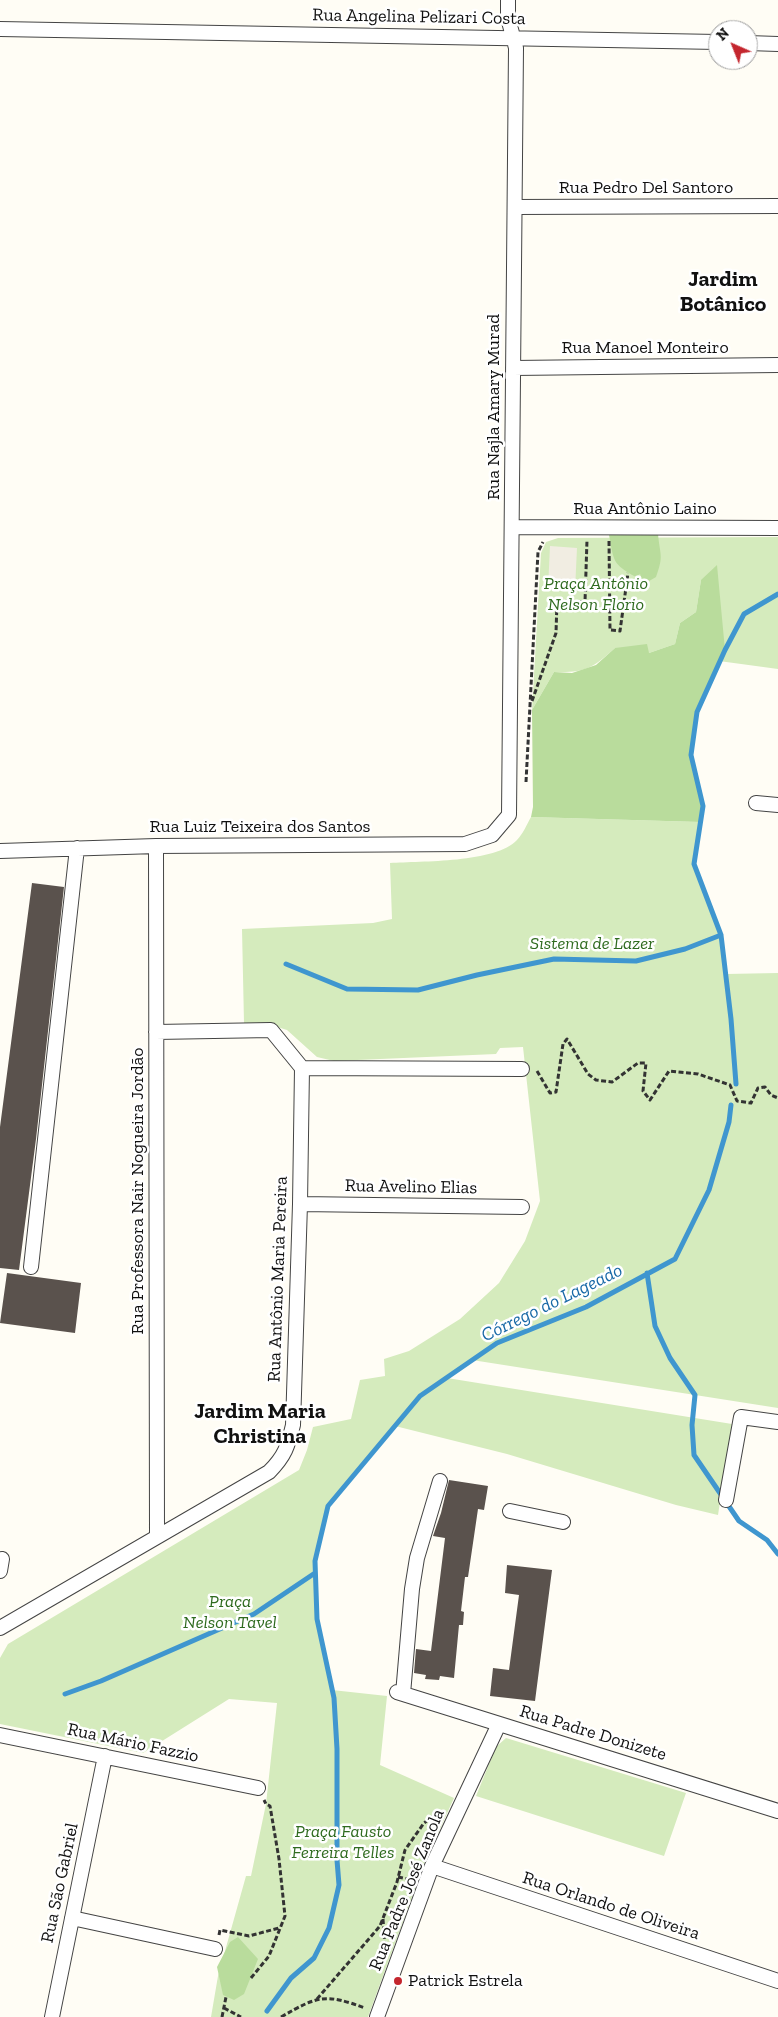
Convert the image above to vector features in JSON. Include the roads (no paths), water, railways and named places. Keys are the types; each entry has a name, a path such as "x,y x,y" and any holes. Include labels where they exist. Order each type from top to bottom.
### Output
{"street":[{"name":"Rua Najla Amary Murad","path":"508,0 508,18 516,48 509,814"},
{"name":"Rua Angelina Pelizari Costa","path":"0,29 708,42"},
{"path":"758,43 778,44"},
{"name":"Rua Pedro Del Santoro","path":"514,208 778,206"},
{"name":"Rua Manoel Monteiro","path":"513,368 778,365"},
{"name":"Rua Antônio Laino","path":"512,527 589,535 778,528"},
{"path":"756,803 778,805"},
{"name":"Rua Luiz Teixeira dos Santos","path":"0,851 156,846 465,844 492,835 509,814"},
{"name":"Rua Professora Nair Nogueira Jordão","path":"156,846 157,1536"},
{"path":"31,1266 77,848"},
{"path":"156,1032 271,1030 302,1068 528,1067"},
{"name":"Rua Antônio Maria Pereira","path":"0,1628 269,1472 280,1460 289,1445 292,1425 300,1204 302,1068"},
{"name":"Rua Avelino Elias","path":"300,1204 522,1207"},
{"path":"726,1500 741,1418 778,1422"},
{"name":"Rua Padre Donizete","path":"440,1481 417,1558 400,1693 778,1810"},
{"path":"510,1511 563,1522"},
{"name":"Rua Padre José Zanola","path":"380,2016 432,1866 499,1724"},
{"name":"Rua Mário Fazzio","path":"0,1735 258,1788"},
{"name":"Rua São Gabriel","path":"52,2017 105,1756"},
{"name":"Rua Orlando de Oliveira","path":"432,1866 778,1981"},
{"path":"72,1918 216,1949"}],"waterway":[{"name":"Córrego do Lageado","path":"736,1084 731,1019 721,935 694,864 703,806 691,755 697,712 725,650 744,614 778,594"},
{"path":"286,964 347,989 418,990 477,975 554,959 636,961 685,949 721,935"},
{"name":"Córrego do Lageado","path":"267,2011 291,1978 314,1958 329,1928 339,1885 337,1860 337,1749 334,1698 317,1619 315,1561 328,1506 420,1396 497,1343 586,1307 675,1259 709,1190 729,1122 731,1105"},
{"path":"647,1273 655,1326 670,1358 695,1395 692,1425 694,1455 739,1521 767,1540 778,1554"},
{"path":"65,1694 101,1681 254,1614 315,1573"}],"place":[{"name":"Patrick Estrela","path":"398,1981"}],"district":[{"name":"Jardim Botânico","path":"723,292"},
{"name":"Jardim Maria Christina","path":"260,1424"}],"park label":[{"name":"Praça Antônio Nelson Florio","path":"596,594"},
{"name":"Sistema de Lazer","path":"592,944"},
{"name":"Praça Nelson Tavel","path":"230,1612"},
{"name":"Praça Fausto Ferreira Telles","path":"343,1842"}]}
